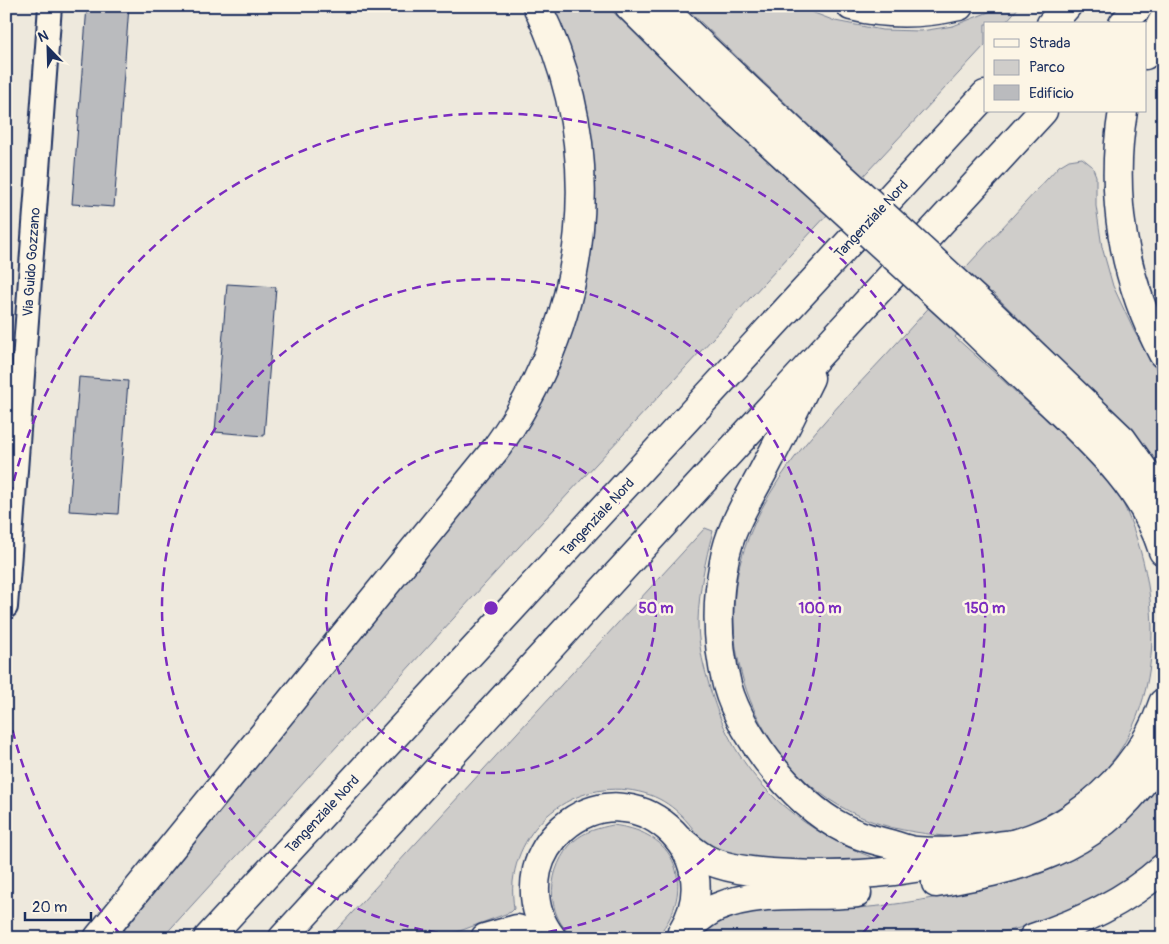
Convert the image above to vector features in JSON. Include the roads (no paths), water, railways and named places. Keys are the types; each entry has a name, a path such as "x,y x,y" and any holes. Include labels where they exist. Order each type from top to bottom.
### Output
{"main road":[{"path":"98,938 495,450 513,425 547,362 569,299 580,229 581,193 579,154 569,89 558,56 537,6"},
{"path":"629,6 730,106 797,151"},
{"path":"660,6 797,151 977,316 1122,439 1163,497"},
{"path":"851,6 886,12 914,12 959,6"},
{"path":"1052,22 1067,6"},
{"path":"1125,22 1139,6"},
{"path":"1146,53 1163,21"},
{"name":"Tangenziale Nord","path":"208,938 984,96"},
{"path":"283,938 1042,112"},
{"path":"1123,112 1117,152 1119,217 1133,281 1144,314 1163,354"},
{"path":"977,316 1107,458 1144,509 1163,551"},
{"path":"824,350 768,464 746,500 724,560 718,622 720,654 728,687 744,723 757,746 781,778 825,816 853,833 914,851 950,852 1014,844"},
{"path":"552,938 540,916 535,899 535,881 538,864 556,834 584,814 602,809 636,810 667,826 697,854 710,861 735,868 762,872 819,876 860,875 907,871 947,864 1046,833 1073,817 1118,778 1138,751 1163,702"},
{"path":"680,936 717,908 745,899 769,895 845,894 906,889 991,873 1047,857 1071,846 1115,814 1134,795 1163,754"},
{"path":"679,839 688,852 696,884 692,915 680,936"},
{"path":"1033,938 1066,927 1100,912 1125,898 1163,868"},
{"path":"485,938 517,929 544,938"}],"street":[{"name":"Via Guido Gozzano","path":"6,607 14,380 50,6"}]}
